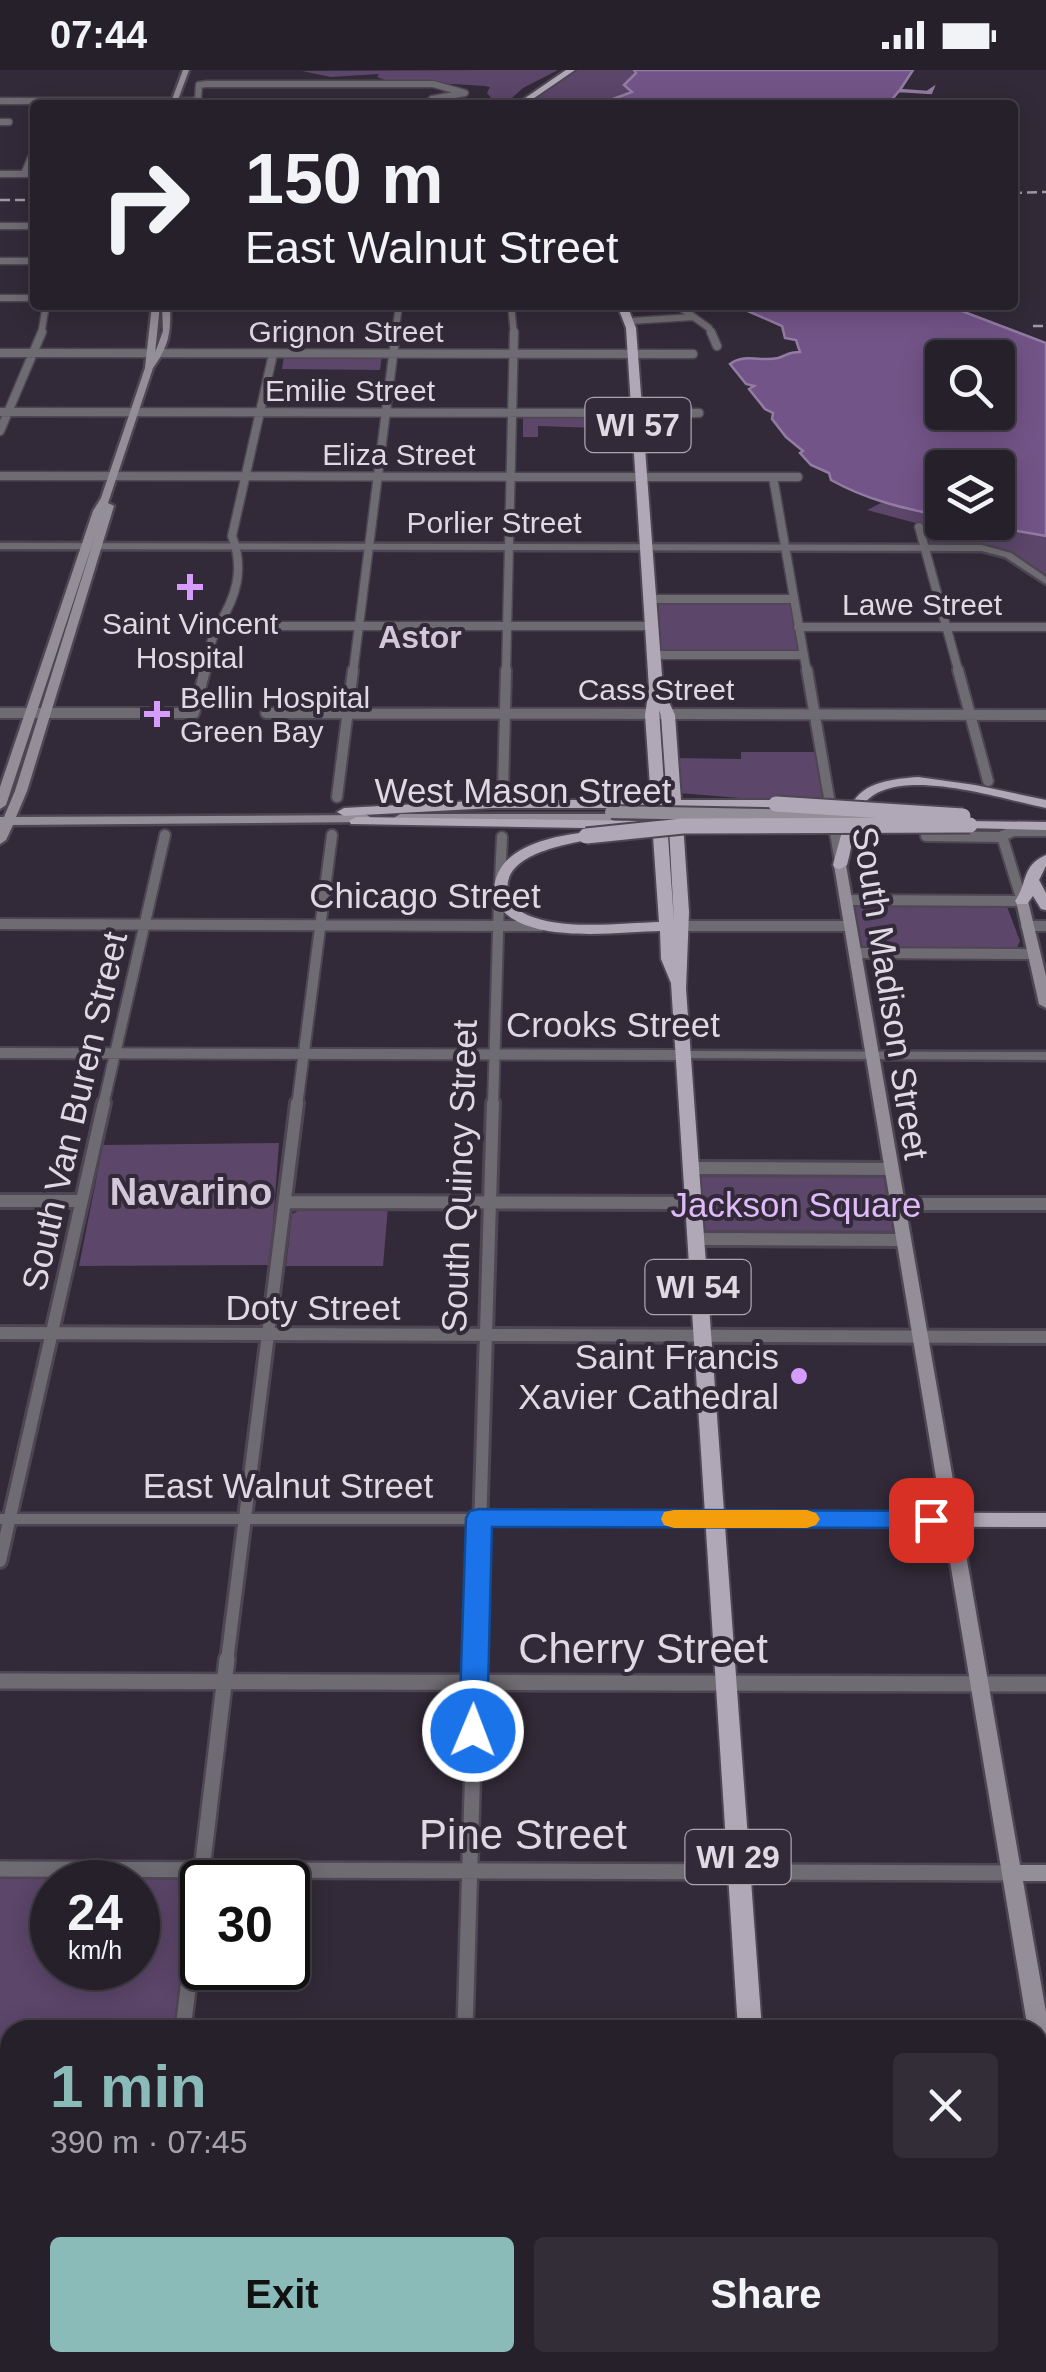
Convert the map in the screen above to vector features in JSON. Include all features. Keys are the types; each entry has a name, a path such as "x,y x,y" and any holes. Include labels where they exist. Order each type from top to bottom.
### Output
{"main road":[{"path":"179,100 186,70"},
{"path":"180,100 195,70"},
{"path":"526,100 571,70"},
{"path":"153,354 156,310"},
{"path":"0,840 148,368 167,331 166,310"},
{"name":"WI 57","path":"624,310 630,321 633,354 674,926"},
{"path":"0,805 38,713"},
{"path":"840,865 857,804 892,784 921,782 1046,804"},
{"path":"345,816 492,804 665,802 776,804 972,821"},
{"name":"West Mason Street","path":"6,817 611,815 972,821 1046,818"},
{"path":"345,816 666,824"},
{"path":"500,882 511,864 526,851 586,836 683,826 972,821"},
{"name":"West Mason Street","path":"972,821 1046,829"},
{"path":"560,824 623,829 660,844"},
{"name":"WI 54","path":"666,824 660,844 674,926 668,958 678,989 684,1055 714,1519"},
{"path":"1022,880 1046,858"},
{"name":"South Madison Street","path":"840,865 1037,2020"},
{"path":"1022,880 1028,896 1022,901 1026,926 1046,1004"},
{"path":"1022,880 1046,906"},
{"name":"South Quincy Street","path":"499,900 500,882"},
{"path":"499,900 518,918 550,926"},
{"name":"Chicago Street","path":"550,926 674,926"},
{"name":"East Walnut Street","path":"714,1519 1046,1520"},
{"name":"WI 29","path":"714,1519 749,2020"},
{"name":"Pine Street","path":"1013,1874 1046,1873"}],"street":[{"path":"198,100 198,86 207,84 433,84 464,92 431,100"},
{"path":"0,100 30,101"},
{"path":"0,122 9,122"},
{"path":"24,174 30,160"},
{"path":"0,174 30,174"},
{"path":"0,226 30,226"},
{"path":"0,261 30,261"},
{"path":"0,298 30,298"},
{"path":"0,431 4,412 44,327 46,310"},
{"path":"337,797 398,310"},
{"path":"503,791 511,310"},
{"path":"683,310 712,332 717,346"},
{"path":"630,321 693,317"},
{"name":"Grignon Street","path":"0,354 693,354"},
{"path":"0,713 190,713 217,627 228,617 241,560 232,536 273,354"},
{"name":"Emilie Street","path":"4,412 699,413"},
{"name":"Eliza Street","path":"0,476 798,476"},
{"name":"South Madison Street","path":"774,477 840,865"},
{"path":"918,528 988,782"},
{"name":"Porlier Street","path":"0,546 988,549 1008,555 1046,580"},
{"path":"650,599 794,600"},
{"path":"276,626 652,626"},
{"name":"Lawe Street","path":"798,627 1046,627"},
{"path":"654,654 803,655"},
{"name":"Cass Street","path":"266,714 1046,715"},
{"path":"926,836 1002,837 1014,831 1046,829"},
{"name":"South Van Buren Street","path":"0,1561 3,1516 52,1333 165,835"},
{"path":"201,1860 332,835"},
{"name":"South Quincy Street","path":"500,882 502,837"},
{"path":"1001,901 1022,880 1002,837"},
{"name":"South Quincy Street","path":"465,2020 499,900"},
{"path":"844,900 1022,901"},
{"name":"Chicago Street","path":"0,924 550,926"},
{"name":"Chicago Street","path":"674,926 849,926"},
{"path":"1026,926 1046,926"},
{"path":"854,954 1032,954"},
{"name":"Crooks Street","path":"0,1052 1046,1056"},
{"path":"690,1168 890,1169"},
{"path":"0,1201 82,1201"},
{"path":"285,1202 692,1203"},
{"path":"896,1204 1046,1204"},
{"path":"694,1239 902,1240"},
{"name":"Doty Street","path":"0,1333 1046,1337"},
{"name":"East Walnut Street","path":"3,1516 714,1519"},
{"name":"Cherry Street","path":"0,1680 1046,1684"},
{"name":"Pine Street","path":"0,1869 180,1870"},
{"name":"Pine Street","path":"310,1870 1013,1874"},
{"path":"183,2020 186,1990"}],"green space":[{"path":"558,70 523,88 510,100 489,100 490,87 485,86 385,80 377,77 379,74 331,77 302,71"},
{"path":"577,70 634,70 633,91 610,100 533,100"},
{"path":"380,99 380,100 201,100"},
{"path":"284,356 382,356 380,370 282,369"},
{"path":"523,416 627,416 626,429 538,426 538,437 523,437"},
{"path":"881,503 925,512 925,530 923,525 867,510"},
{"path":"1015,531 1046,536 1046,576 997,548 931,546 929,540 1015,540"},
{"path":"650,599 794,599 803,655 654,655"},
{"path":"741,752 815,752 824,805 679,793 675,758 741,759"},
{"path":"854,904 1006,904 1020,941 1016,950 859,950"},
{"path":"279,1143 270,1265 79,1266 103,1145"},
{"name":"Jackson Square","path":"690,1168 890,1169 902,1240 695,1239"},
{"path":"305,1207 388,1207 383,1266 286,1266 292,1214"},
{"path":"0,1869 30,1869 30,1990 160,1990 160,1870 180,1870 180,1990 187,1990 184,2020 0,2020"}],"shaded area":[{"path":"634,70 913,70 900,90 927,92 933,88 931,93 899,91 892,100 610,100 632,92 624,85 636,73"},
{"path":"745,310 959,310 1046,343 1046,536 1015,531 1015,450 925,450 925,512 858,493 811,465 772,419 773,413 749,389 754,386 746,384 730,364 741,359 772,359 800,352 796,340 785,338 782,326"}],"railway":[{"path":"1018,193 1046,192"},
{"path":"0,200 30,200"},
{"path":"1033,326 1046,326"}],"slow traffic":[{"path":"674,1519 807,1519"}],"place":[{"name":"Saint Vincent Hospital","path":"190,587"},
{"name":"Bellin Hospital Green Bay","path":"157,714"},
{"name":"Saint Francis Xavier Cathedral","path":"799,1376"}],"district":[{"name":"Astor","path":"420,637"},
{"name":"Navarino","path":"191,1192"}],"route":[{"path":"473,1731 479,1518 931,1520"}]}
